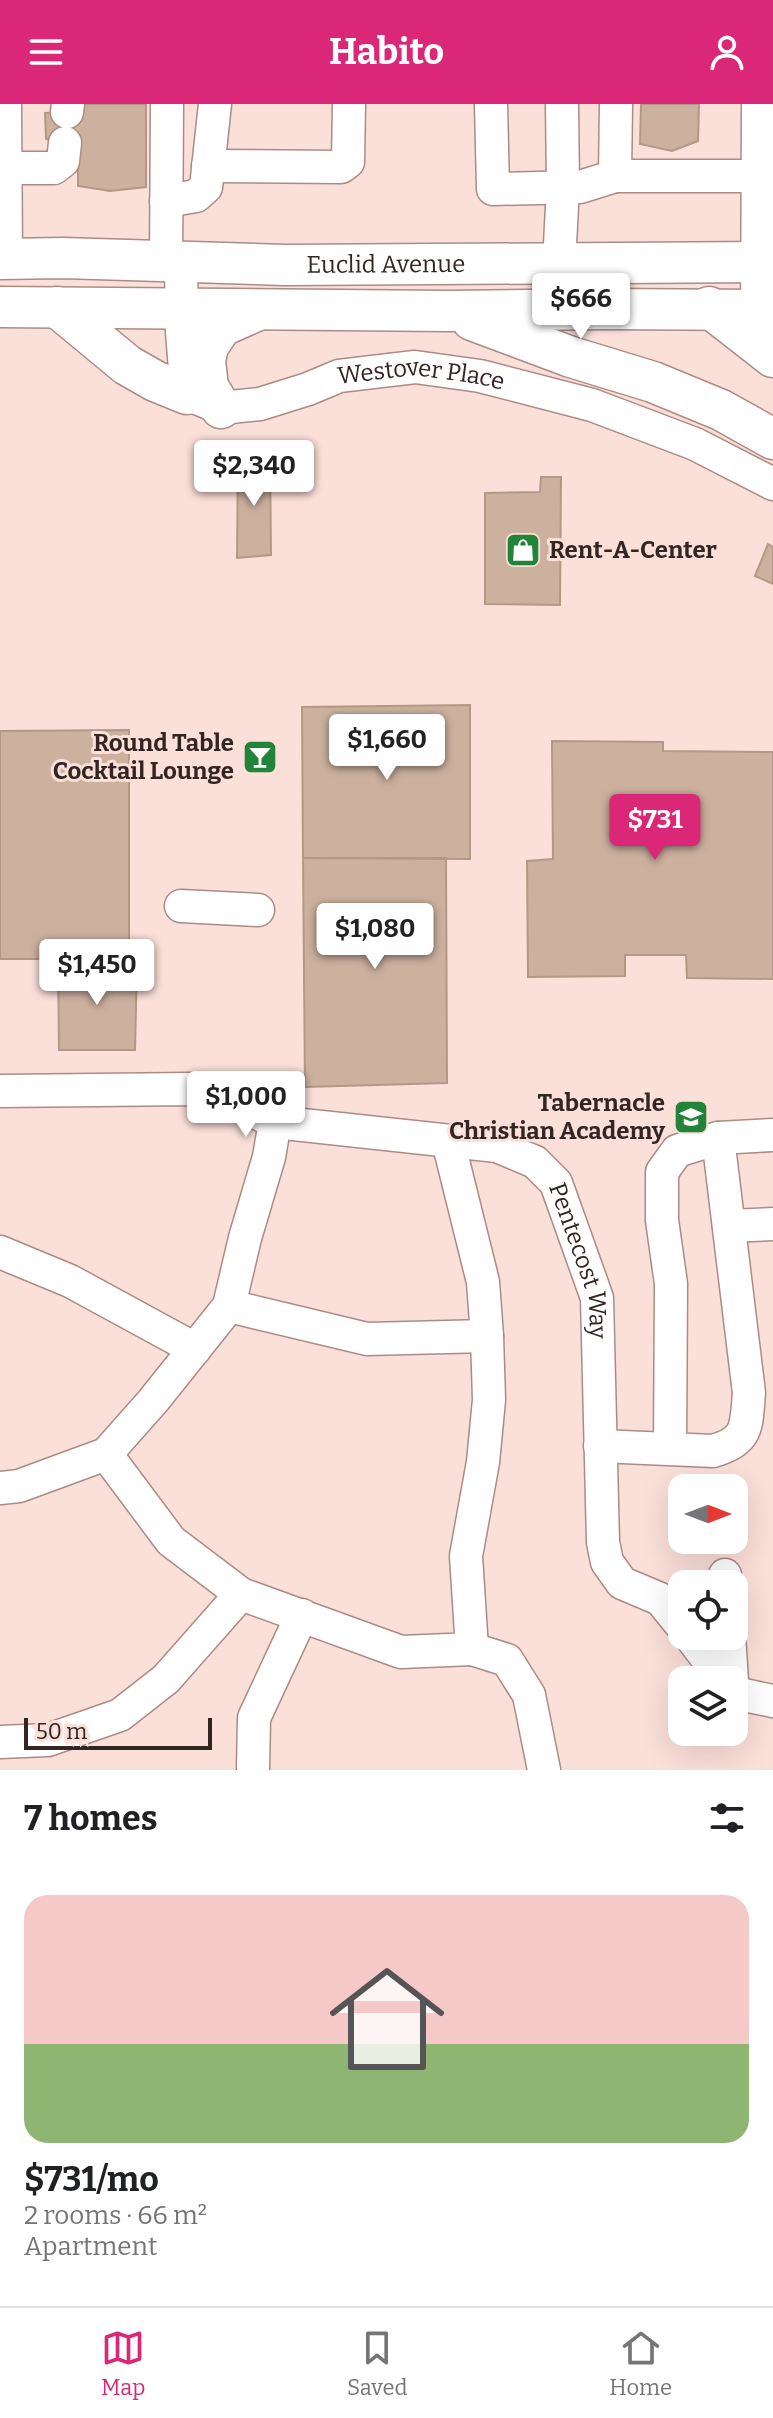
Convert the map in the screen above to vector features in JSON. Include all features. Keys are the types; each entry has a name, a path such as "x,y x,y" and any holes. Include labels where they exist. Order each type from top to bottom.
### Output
{"main road":[{"name":"Euclid Avenue","path":"2,263 63,258 174,263 765,262"},
{"path":"628,264 685,290 713,310 765,330"},
{"name":"Euclid Avenue","path":"0,307 713,310"},
{"path":"57,307 127,365 155,381 204,401 208,387 205,361 208,346 222,326 258,310"},
{"path":"449,311 571,357 653,382 721,410 773,439"}],"street":[{"path":"2,263 5,104"},
{"path":"167,104 166,201 183,308 182,332 204,401"},
{"path":"166,201 196,196 206,187 215,104"},
{"path":"208,166 341,167 348,162 349,104"},
{"path":"491,104 493,189 580,187 615,176 758,176"},
{"path":"559,264 563,187 562,104"},
{"path":"615,176 616,104"},
{"path":"758,104 765,330"},
{"path":"3,168 54,168 63,161 67,120"},
{"name":"Westover Place","path":"204,401 260,404 339,376 415,367 480,376 592,405 695,444 773,484"},
{"path":"181,906 258,910"},
{"name":"Pentecost Way","path":"0,1091 191,1089 221,1095 275,1122 497,1146 535,1162 556,1183 597,1298 603,1542 607,1562 622,1583 660,1599 668,1609"},
{"path":"0,1488 19,1486 106,1454 229,1306 269,1157 275,1122"},
{"path":"670,1448 671,1284 662,1220 662,1172 677,1151 718,1138 773,1135"},
{"path":"600,1446 713,1451 732,1446 741,1437 747,1423 749,1393 718,1138"},
{"path":"448,1141 483,1282 487,1336 489,1400 483,1462 466,1556 472,1649"},
{"path":"729,1226 773,1224"},
{"path":"0,1252 70,1281 195,1349"},
{"path":"229,1306 367,1339 487,1336"},
{"path":"106,1454 171,1541 241,1594 401,1652 472,1649 507,1660 529,1695 544,1770"},
{"path":"0,1742 48,1740 120,1715 166,1679 241,1594"},
{"path":"253,1770 254,1718 302,1615"},
{"path":"748,1696 773,1701"}],"building":[{"path":"80,104 146,104 146,187 110,191 78,186 78,145 46,139 45,113 80,112"},
{"path":"641,104 699,104 698,141 672,151 640,144"},
{"path":"270,458 271,555 237,558 238,459"},
{"path":"541,477 561,477 560,605 485,604 485,493 540,492"},
{"path":"768,544 773,547 773,584 755,576"},
{"path":"470,705 470,859 303,858 302,707"},
{"path":"129,730 129,959 0,959 0,731"},
{"path":"552,741 663,742 663,751 773,752 773,979 687,978 686,955 625,955 625,976 528,977 527,861 553,859"},
{"path":"303,858 446,858 447,1083 305,1087"},
{"path":"137,964 135,1050 59,1050 58,965"}],"place":[{"name":"Rent-A-Center","path":"523,550"},
{"name":"Round Table Cocktail Lounge","path":"260,757"},
{"name":"Tabernacle Christian Academy","path":"691,1117"}]}
